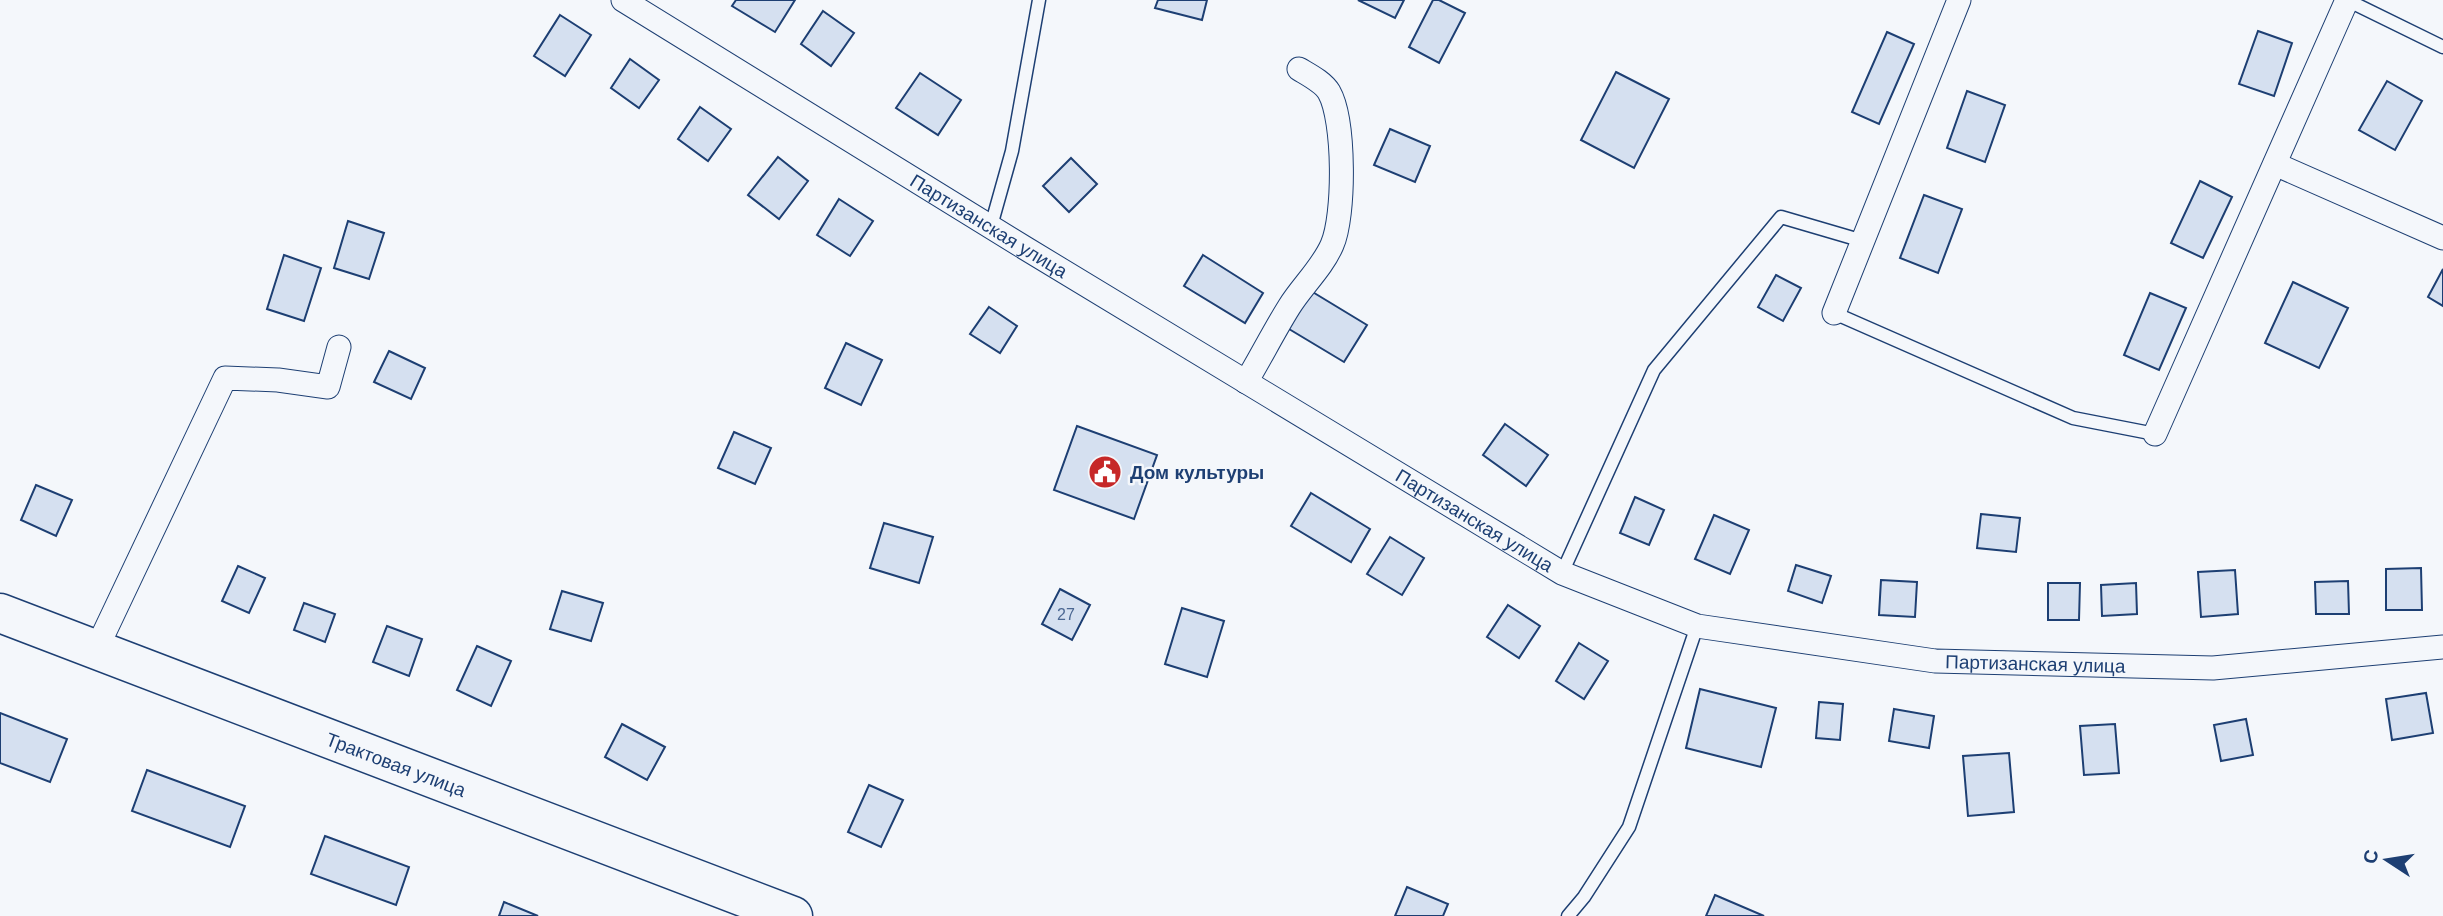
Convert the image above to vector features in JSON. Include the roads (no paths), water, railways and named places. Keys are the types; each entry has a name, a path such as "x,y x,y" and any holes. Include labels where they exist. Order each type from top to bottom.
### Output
{"highway":[{"name":"Трактовая улица","path":"0,613 793,916"}],"street":[{"name":"Партизанская улица","path":"623,0 1562,573 1697,626 1935,661 2213,667 2443,647"},
{"path":"1834,313 1959,0"},
{"path":"2155,434 2347,0"},
{"path":"1246,382 1289,308 1326,257 1336,227 1341,145 1335,105 1327,89 1300,69"},
{"path":"2275,164 2443,238"},
{"path":"96,650 225,378 278,380 328,387 339,347"}],"lane":[{"path":"991,226 1012,151 1039,0"},
{"path":"2347,0 2443,47"},
{"path":"1562,573 1654,370 1781,217 1863,241"},
{"path":"1834,313 2073,418 2155,434"},
{"path":"1568,916 1584,897 1629,827 1697,626"}],"place":[{"name":"Дом культуры","path":"1105,472"}]}
